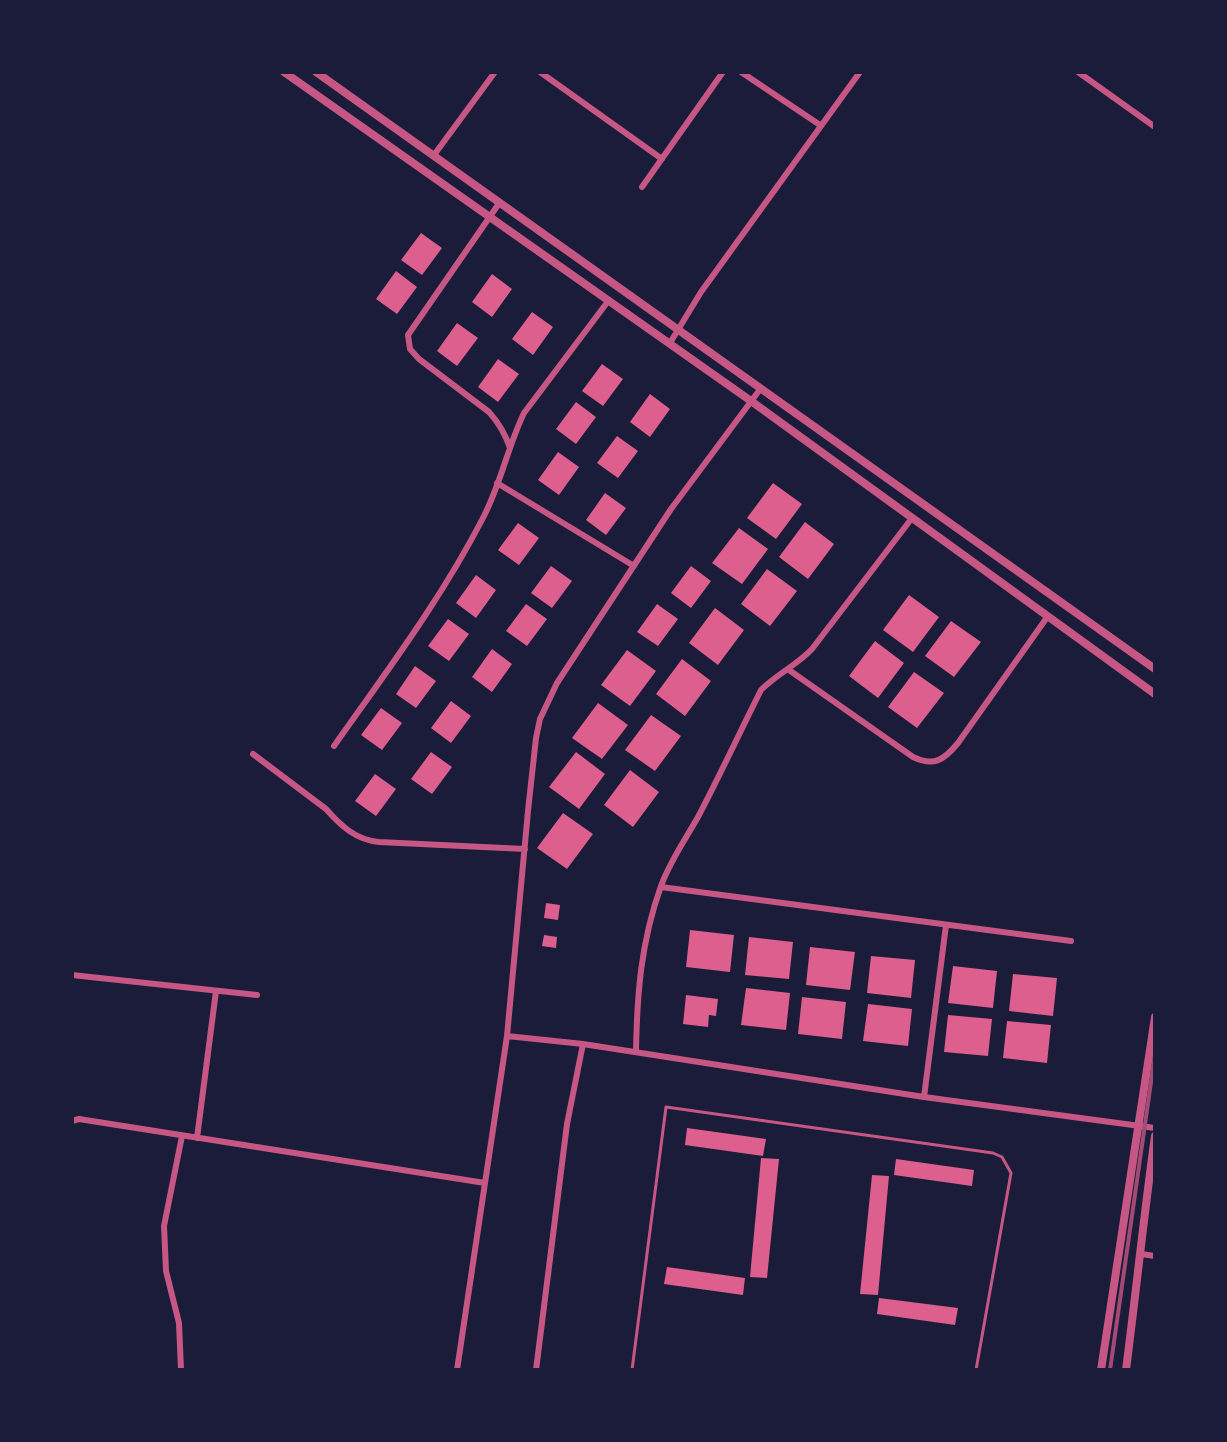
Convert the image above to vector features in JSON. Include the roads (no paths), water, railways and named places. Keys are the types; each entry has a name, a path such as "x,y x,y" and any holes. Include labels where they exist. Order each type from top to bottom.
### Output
{"street":[{"path":"284,72 670,343 1155,694"},
{"path":"316,72 1155,669"},
{"path":"434,155 495,72"},
{"path":"540,72 662,159"},
{"path":"642,187 723,72"},
{"path":"741,72 820,126"},
{"path":"670,343 700,292 860,72"},
{"path":"1078,72 1155,127"},
{"path":"500,202 408,335 410,349 419,359 489,412 505,432 510,448"},
{"path":"334,746 431,609 484,517 524,413 609,300"},
{"path":"457,1370 507,1036 536,738 540,719 557,683 671,509 761,388"},
{"path":"497,483 634,566"},
{"path":"636,1052 640,968 650,922 670,865 697,819 761,690 773,679 789,670 812,649 912,518"},
{"path":"789,670 913,757 924,762 936,762 950,753 958,743 1048,616"},
{"path":"254,753 360,838 379,842 525,849"},
{"path":"661,887 1071,941"},
{"path":"924,1096 946,925"},
{"path":"72,975 257,995"},
{"path":"197,1138 216,991"},
{"path":"1101,1370 1155,1017"},
{"path":"507,1036 584,1044 924,1096 1155,1128"},
{"path":"536,1370 567,1124 584,1044"},
{"path":"72,1121 79,1119 485,1183"},
{"path":"181,1370 179,1323 166,1271 164,1226 182,1136"},
{"path":"1126,1370 1141,1254 1144,1207 1155,1136"},
{"path":"1141,1254 1155,1257"}],"lane":[{"path":"632,1370 666,1107 993,1153 1002,1157 1011,1173 976,1370"}],"railway":[{"path":"1110,1370 1155,1054"}]}
